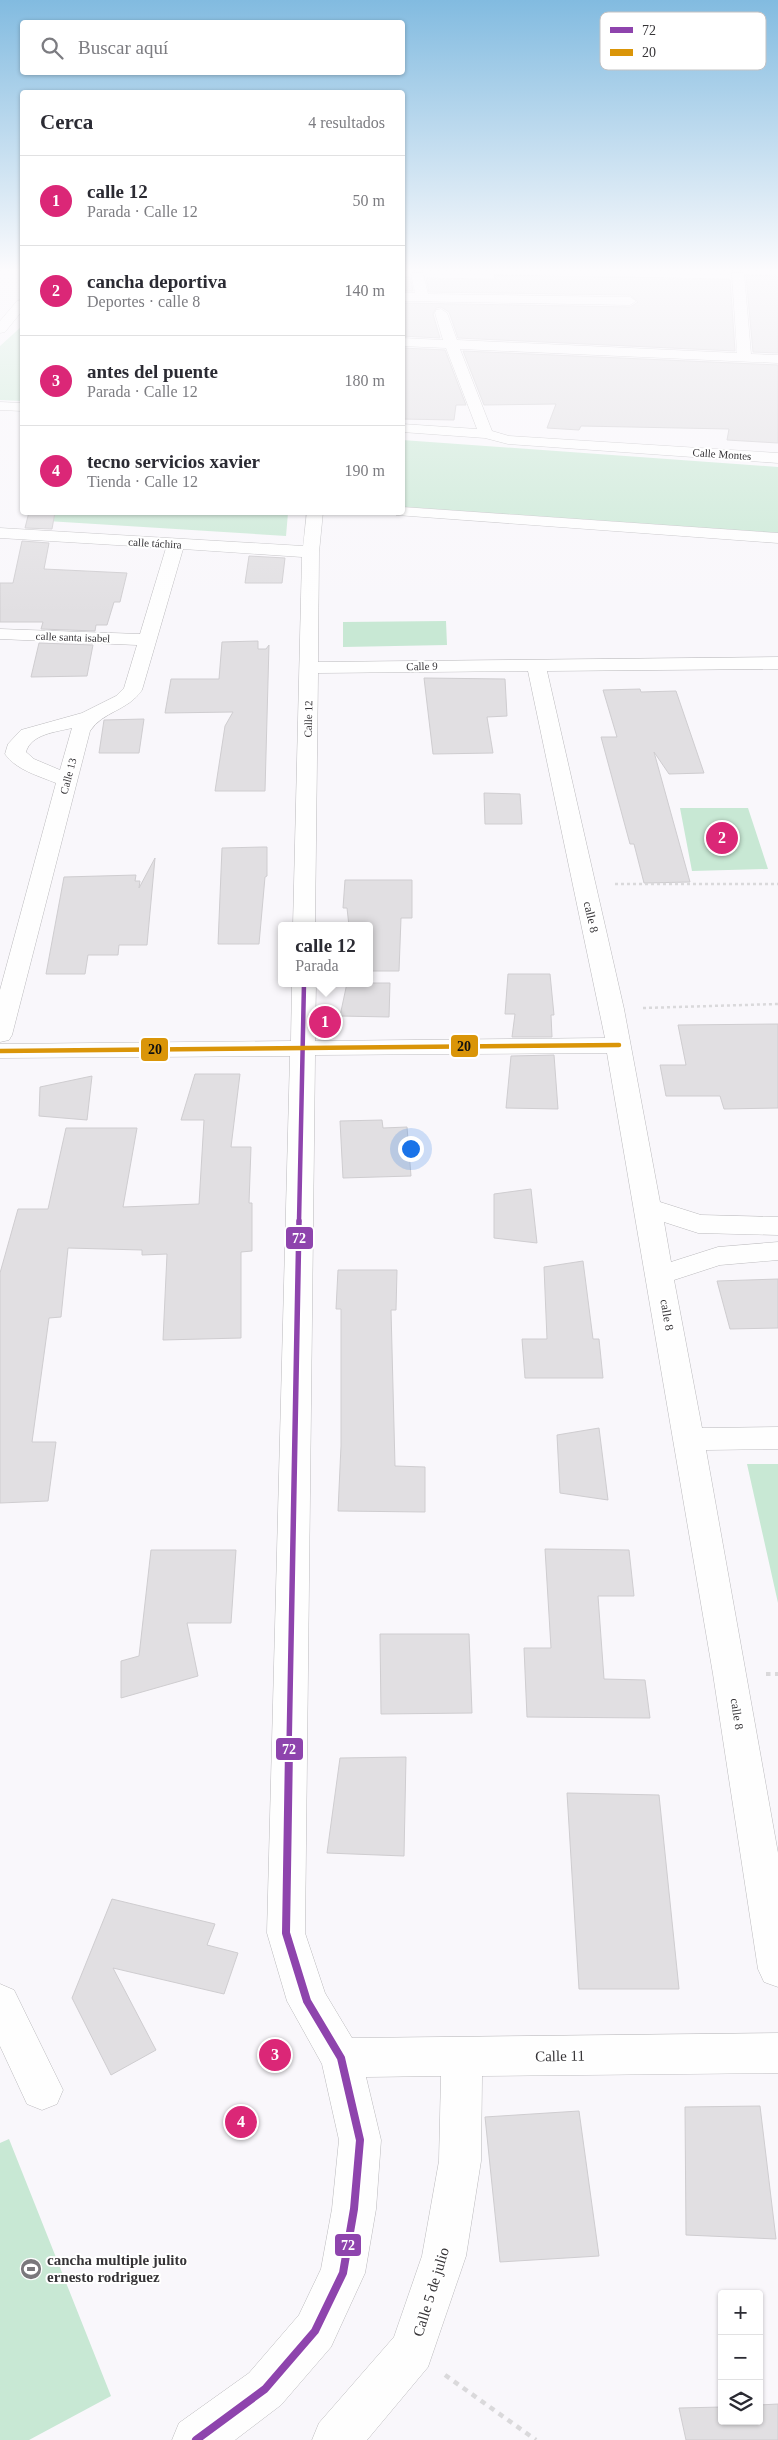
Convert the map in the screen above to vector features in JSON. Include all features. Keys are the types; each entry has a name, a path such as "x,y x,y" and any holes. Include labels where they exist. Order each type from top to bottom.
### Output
{"street":[{"path":"467,387 486,434"},
{"path":"0,406 20,407"},
{"name":"Calle Montes","path":"405,428 486,434 510,432 778,450"},
{"name":"Calle Montes","path":"486,434 508,440 778,458"},
{"path":"405,512 778,538"},
{"name":"Calle 12","path":"304,922 311,552 314,515"},
{"name":"calle táchira","path":"0,533 31,528 176,544 311,552"},
{"path":"66,780 27,763 15,754 18,744 28,734 89,717 123,700 133,690 176,544"},
{"name":"calle santa isabel","path":"0,634 147,640"},
{"name":"Calle 9","path":"309,668 536,664 778,663"},
{"name":"calle 8","path":"536,664 619,1045 730,1674 778,1969"},
{"name":"Calle 13","path":"0,1035 66,780 80,731 89,717"},
{"path":"196,2440 271,2382 315,2331 343,2273 354,2209 360,2140 341,2058 307,2001 286,1933 297,1271 304,1048 304,987"},
{"path":"0,1051 619,1045"},
{"path":"648,1207 698,1224 778,1226"},
{"path":"660,1275 718,1256 778,1251"},
{"path":"689,1439 778,1438"},
{"path":"0,2003 42,2090"},
{"name":"Calle 11","path":"341,2058 778,2053"},
{"name":"Calle 5 de julio","path":"336,2440 412,2351 444,2256 460,2161 462,2057"}],"path":[{"path":"584,884 778,884"},
{"path":"612,1009 778,1004"},
{"path":"412,2351 536,2440"}],"green space":[{"path":"0,387 20,387 20,401 0,400"},
{"path":"405,440 778,467 778,533 405,507"},
{"path":"49,515 288,515 286,536 47,521"},
{"path":"446,621 447,645 343,647 343,622"},
{"path":"680,808 748,808 768,869 692,871"},
{"path":"747,1464 778,1464 778,1603"},
{"name":"cancha multiple julito ernesto rodriguez","path":"9,2139 111,2396 29,2440 0,2440 0,2143"}],"building":[{"path":"405,387 459,387 466,405 456,405 454,420 405,419"},
{"path":"477,387 778,387 778,443 727,440 729,429 581,426 579,430 547,428 556,404 484,405"},
{"path":"28,515 54,515 52,529 25,528"},
{"path":"22,541 49,543 44,569 127,573 120,602 114,602 107,625 96,625 95,631 41,629 43,622 0,622 0,583 13,583"},
{"path":"249,556 285,558 282,583 245,583"},
{"path":"258,641 258,649 266,649 269,645 265,791 215,791 225,726 233,712 165,713 171,679 219,679 222,642"},
{"path":"39,643 93,645 87,676 31,677"},
{"path":"424,678 505,679 507,716 487,717 493,753 433,754"},
{"path":"640,689 641,692 676,691 704,773 669,774 654,752 690,882 644,883 634,844 630,844 601,737 617,737 603,690"},
{"path":"144,719 139,753 99,753 104,720"},
{"path":"484,793 520,794 522,824 485,824"},
{"path":"267,847 267,876 265,877 259,944 218,944 222,848"},
{"path":"155,858 147,945 119,945 118,955 88,955 85,974 46,974 64,877 136,875 135,881 140,881 139,888"},
{"path":"345,880 412,880 412,918 401,918 399,971 373,971 373,922 349,922 347,908 343,908"},
{"path":"508,974 550,974 554,1015 551,1015 552,1037 512,1037 515,1014 505,1014"},
{"path":"373,983 390,983 389,1017 340,1016 346,987 373,987"},
{"path":"778,1024 778,1108 724,1109 720,1096 666,1096 660,1065 686,1065 678,1025"},
{"path":"554,1055 558,1109 506,1108 511,1056"},
{"path":"195,1074 240,1074 231,1147 251,1147 249,1203 252,1203 252,1251 241,1252 241,1338 163,1340 167,1254 142,1255 142,1250 68,1248 61,1317 49,1318 32,1442 56,1442 48,1501 0,1503 0,1273 18,1209 48,1209 66,1128 137,1128 123,1207 199,1204 204,1120 181,1120"},
{"path":"92,1076 87,1120 39,1116 40,1087"},
{"path":"382,1120 383,1128 407,1127 411,1176 343,1178 340,1121"},
{"path":"531,1189 537,1243 494,1238 494,1194"},
{"path":"583,1261 593,1339 599,1339 603,1378 525,1378 522,1339 547,1339 544,1267"},
{"path":"338,1270 397,1270 396,1310 391,1310 395,1466 425,1467 425,1512 338,1511 341,1446 341,1309 336,1309"},
{"path":"778,1279 778,1328 730,1329 717,1281"},
{"path":"599,1428 608,1500 560,1493 557,1435"},
{"path":"545,1549 629,1550 634,1596 598,1596 604,1679 645,1680 650,1718 527,1717 524,1648 551,1648"},
{"path":"151,1550 236,1550 231,1623 187,1623 198,1676 121,1698 121,1661 139,1656"},
{"path":"380,1634 469,1634 472,1713 381,1714"},
{"path":"406,1757 404,1856 327,1853 340,1758"},
{"path":"567,1793 659,1795 679,1989 579,1989"},
{"path":"112,1899 215,1924 207,1945 238,1953 224,1994 113,1968 156,2050 111,2075 72,1998"},
{"path":"760,2106 776,2239 686,2235 685,2107"},
{"path":"579,2111 599,2256 500,2262 485,2117"},
{"path":"778,2404 778,2440 686,2440 679,2408 718,2407 718,2425 763,2425 763,2405"}],"transit line":[{"name":"72","path":"196,2440 265,2389 315,2331 343,2273 354,2209 360,2140 341,2058 307,2001 286,1933 304,987"},
{"name":"20","path":"0,1051 619,1045"}],"place":[{"name":"cancha deportiva","path":"722,838"},
{"name":"calle 12","path":"325,1022"},
{"name":"antes del puente","path":"275,2055"},
{"name":"tecno servicios xavier","path":"241,2122"},
{"name":"cancha multiple julito ernesto rodriguez","path":"31,2269"}]}
